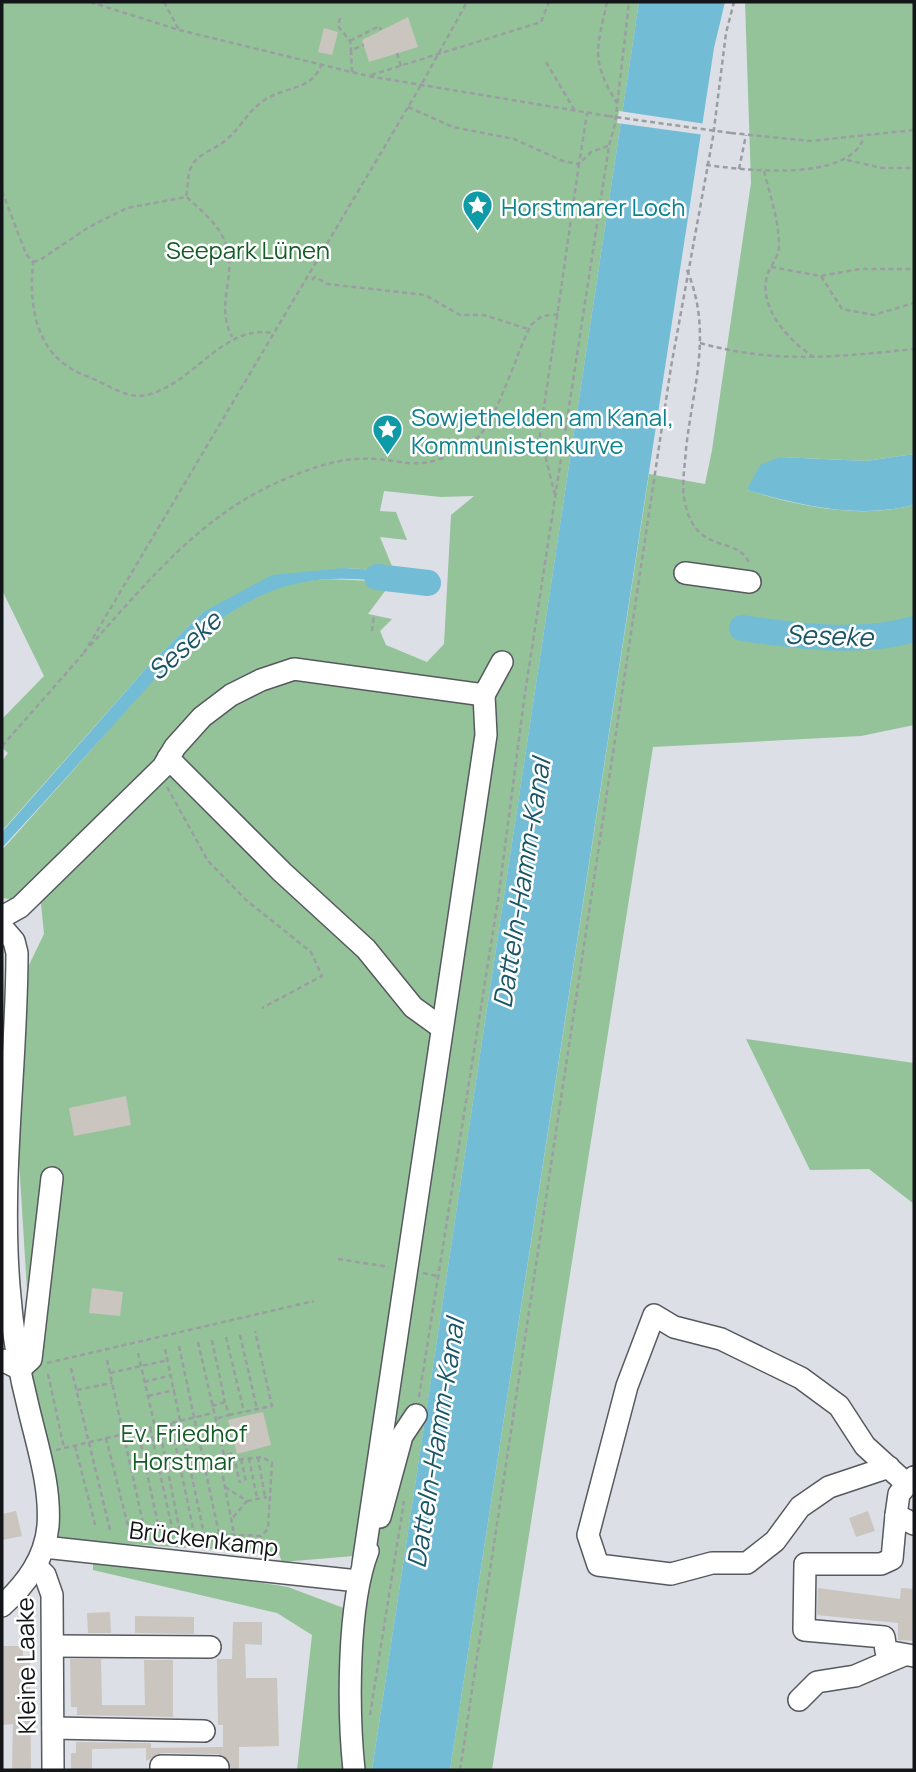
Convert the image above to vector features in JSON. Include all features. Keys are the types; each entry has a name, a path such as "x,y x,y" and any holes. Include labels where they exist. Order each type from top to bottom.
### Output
{"street":[{"path":"685,573 750,582"},
{"path":"354,1770 349,1722 360,1572 486,735 484,695 511,664"},
{"path":"2,917 20,907 163,765 202,717 231,695 294,669 484,695"},
{"path":"163,765 366,949 413,1007 442,1028"},
{"path":"2,927 14,941 17,953 7,1225 11,1365 39,1454 48,1500 40,1556 26,1582 2,1606"},
{"path":"11,1365 31,1359 52,1178"},
{"path":"889,1467 829,1487 800,1507 775,1541 747,1563 712,1563 671,1574 598,1565 588,1535 627,1386 654,1315 674,1327 721,1339 801,1378 839,1406 865,1446 889,1467 911,1481 899,1494 905,1520 892,1559 881,1564 805,1564 804,1630 884,1637 886,1651 909,1656"},
{"path":"360,1572 376,1530 402,1436 416,1415"},
{"name":"Brückenkamp","path":"40,1556 360,1572"},
{"name":"Kleine Laake","path":"40,1556 52,1595 53,1770"},
{"path":"52,1646 209,1647"},
{"path":"799,1700 817,1682 855,1676 909,1656"},
{"path":"53,1728 204,1731"},
{"path":"161,1770 161,1766 172,1766 218,1767 218,1770"}],"path":[{"path":"90,2 179,30 321,66 420,87 587,113 810,141 914,130"},
{"path":"164,2 179,30"},
{"path":"84,653 420,87 434,56 467,2"},
{"path":"368,76 541,22 550,2"},
{"path":"607,2 596,55 602,79 617,103"},
{"path":"416,1415 498,900 529,666 617,103 629,2"},
{"path":"460,1770 687,269 726,33 734,2"},
{"path":"340,18 338,26 349,41 352,72"},
{"path":"349,41 379,26 381,30"},
{"path":"351,50 364,45"},
{"path":"397,54 401,66"},
{"path":"546,62 575,111"},
{"path":"186,197 188,174 195,161 226,140 253,109 269,97 302,87 313,80 321,66"},
{"path":"408,107 453,127 514,139 563,161 579,164"},
{"path":"556,498 540,435 587,113"},
{"path":"739,169 746,135"},
{"path":"706,165 764,171 818,167 847,160 859,151 864,137"},
{"path":"579,164 591,152 609,146"},
{"path":"847,160 882,168 914,168"},
{"path":"764,171 778,227 779,251 766,278 769,302 779,324 794,345 817,359"},
{"path":"2,191 26,254 33,262 30,295 35,323 59,360 73,370 132,396 145,396 178,381 213,357 232,337 247,333 272,334"},
{"path":"33,262 89,227 127,208 186,197"},
{"path":"186,197 214,222 225,242 230,262 223,311 232,337"},
{"path":"771,267 821,276 860,269 914,269"},
{"path":"687,269 700,307 700,343 684,478 685,504 697,530 707,540 729,546 747,558 750,582"},
{"path":"821,276 842,309 874,314 914,303"},
{"path":"305,278 313,280 315,277 332,285 404,295 425,295 460,315 484,315 529,329"},
{"path":"2,746 177,550 215,519 253,495 307,471 354,458 387,458 411,466 432,464 461,450 480,435 529,329 541,316 559,314"},
{"path":"700,343 780,359 817,359 914,349"},
{"path":"372,631 374,615"},
{"path":"511,664 529,666"},
{"path":"163,765 208,861 246,900 311,952 322,976 261,1007"},
{"path":"338,1259 406,1270"},
{"path":"46,1363 314,1301"},
{"path":"215,1419 272,1406 255,1331"},
{"path":"240,1335 257,1409"},
{"path":"226,1337 244,1412"},
{"path":"212,1340 229,1415"},
{"path":"198,1342 224,1455"},
{"path":"179,1346 197,1417 219,1534 264,1534 268,1529 267,1497 272,1463 268,1458 258,1457 235,1460"},
{"path":"165,1349 204,1534"},
{"path":"138,1353 180,1532"},
{"path":"107,1360 145,1532 159,1529 138,1431"},
{"path":"110,1373 168,1360"},
{"path":"71,1368 110,1530"},
{"path":"48,1374 64,1448"},
{"path":"145,1382 172,1375"},
{"path":"76,1390 112,1383"},
{"path":"148,1396 175,1390"},
{"path":"212,1406 225,1402"},
{"path":"39,1454 213,1413"},
{"path":"170,1423 194,1533"},
{"path":"150,1428 173,1532"},
{"path":"106,1438 129,1530"},
{"path":"75,1446 96,1528"},
{"path":"234,1535 219,1456 233,1453 240,1483"},
{"path":"258,1457 267,1497"},
{"path":"249,1458 257,1498"},
{"path":"241,1459 246,1482"},
{"path":"225,1487 239,1493 247,1501"},
{"path":"231,1520 247,1501 267,1497"},
{"path":"369,1716 404,1497"}],"green space":[{"path":"2,2 639,2 372,1770 297,1770 312,1635 277,1613 93,1570 93,1556 288,1587 349,1610 354,1556 282,1562 279,1554 52,1539 53,1503 32,1372 19,1160 28,967 44,934 41,904 2,898 2,850 170,663 219,620 272,591 203,612 149,665 2,831 2,761 8,753 2,748 2,719 44,676 2,590","holes":["384,491 441,497 474,496 451,515 444,644 427,662 386,645 380,631 392,619 368,614 391,583 327,579 285,587 345,568 394,571 380,537 407,540 396,512 380,511"]},
{"path":"745,2 914,2 914,454 866,461 780,457 747,490 809,506 851,511 914,505 914,725 861,736 653,747 492,1770 450,1770 649,474 705,484 712,450 751,183"},
{"path":"746,1039 914,1063 914,1204 869,1169 810,1170"}],"water":[{"name":"Datteln-Hamm-Kanal","path":"639,2 725,2 714,48 450,1770 372,1770"},
{"path":"914,454 914,505 851,511 788,501 747,490 760,465 780,457 866,461"},
{"path":"345,568 394,571 398,575 411,577 410,583 317,580 273,590 245,603 219,620 172,661 2,848 2,832 149,665 203,612 272,575"}],"pier":[{"path":"619,111 706,124 705,135 617,123"}],"building":[{"path":"408,17 418,47 369,62 362,40"},
{"path":"324,28 338,32 332,55 318,52"},
{"path":"126,1096 131,1125 74,1136 69,1108"},
{"path":"92,1288 123,1292 120,1316 89,1313"},
{"path":"263,1412 271,1445 237,1454 228,1420"},
{"path":"16,1511 22,1536 2,1540 2,1514"},
{"path":"868,1511 875,1531 856,1537 849,1518"},
{"path":"818,1588 900,1599 901,1588 914,1589 914,1641 898,1640 898,1623 817,1615"},
{"path":"110,1612 111,1633 88,1633 87,1613"},
{"path":"135,1616 194,1617 194,1634 135,1633"},
{"path":"233,1622 262,1622 262,1645 245,1644 246,1678 277,1678 279,1746 239,1747 239,1770 231,1770 229,1760 218,1754 161,1753 146,1761 146,1748 223,1747 223,1725 218,1725 217,1659 232,1659"},
{"path":"2,1646 23,1646 23,1660 30,1660 31,1770 12,1770 13,1724 2,1725"},
{"path":"70,1659 101,1659 102,1705 145,1705 144,1660 173,1660 173,1717 77,1715 77,1707 71,1707"},
{"path":"76,1742 151,1743 151,1748 92,1749 92,1770 71,1770 71,1753 76,1753"}],"waterway":[{"name":"Seseke","path":"377,577 428,583"},
{"name":"Seseke","path":"742,628 828,638 872,637 914,629"}],"place":[{"name":"Horstmarer Loch","path":"478,233"},
{"name":"Sowjethelden am Kanal, Kommunistenkurve","path":"388,457"}],"park label":[{"name":"Seepark Lünen","path":"248,249"},
{"name":"Ev. Friedhof Horstmar","path":"184,1446"}]}
